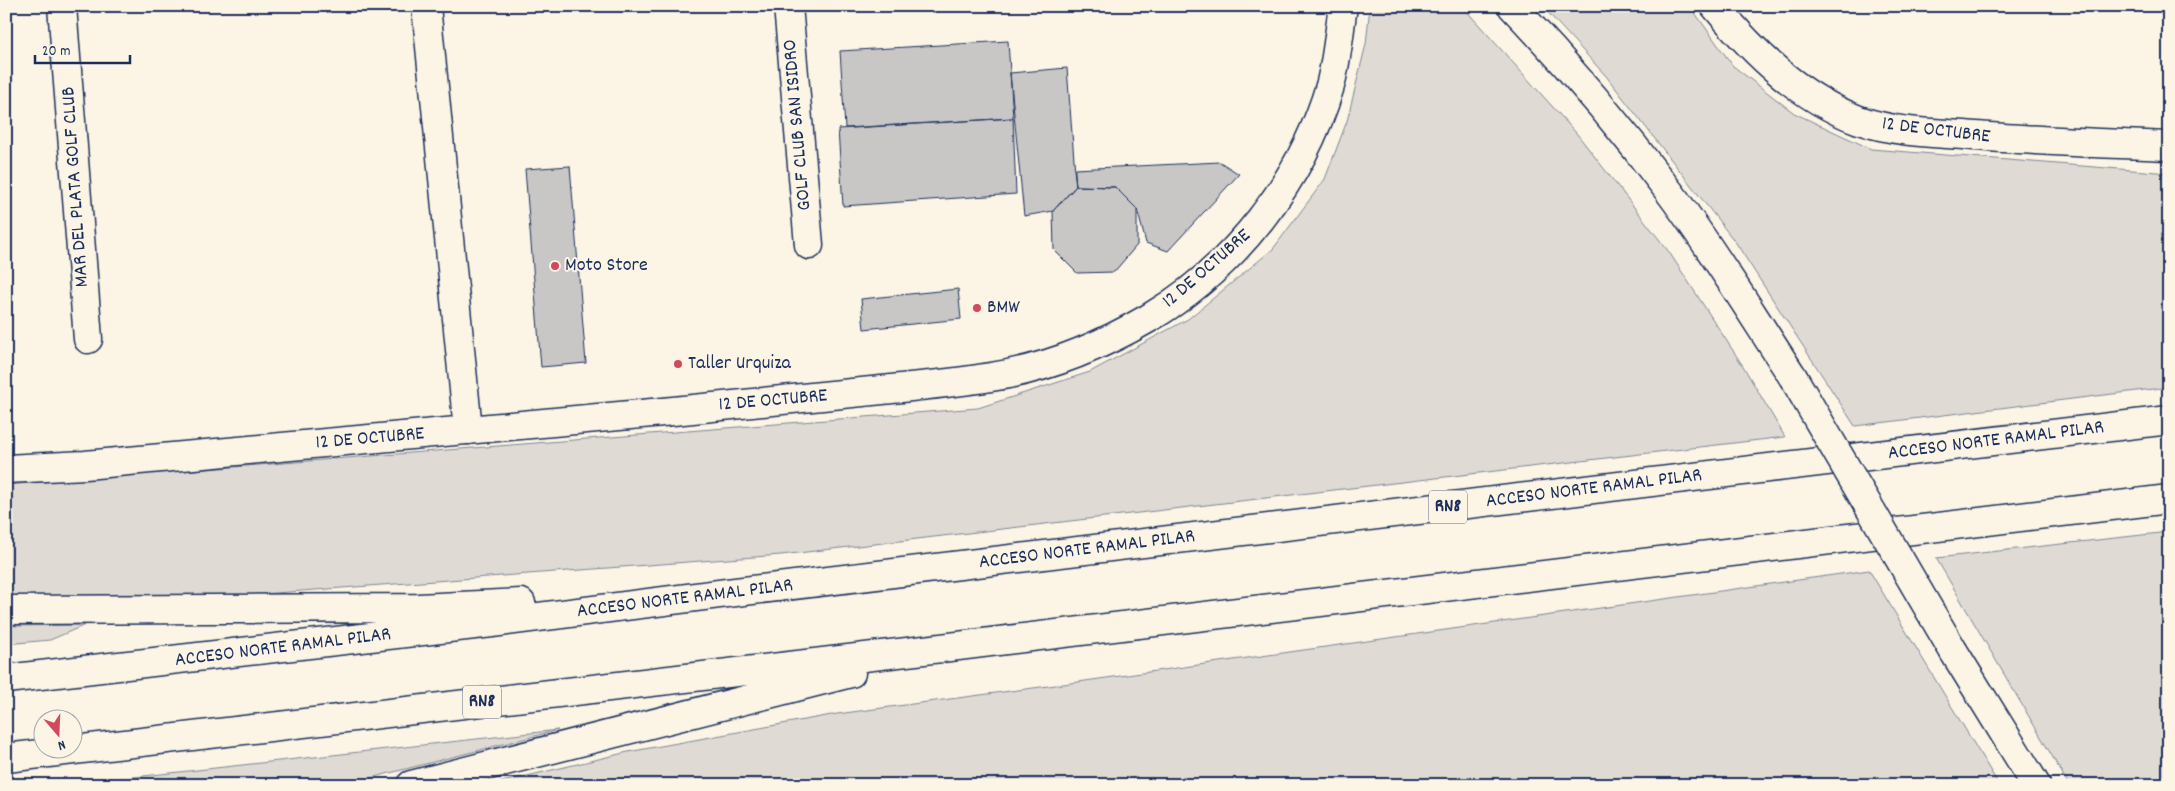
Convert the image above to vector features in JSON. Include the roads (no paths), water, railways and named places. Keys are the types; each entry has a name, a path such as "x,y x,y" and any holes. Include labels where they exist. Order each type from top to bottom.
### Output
{"main road":[{"name":"MAR DEL PLATA GOLF CLUB","path":"62,6 88,339"},
{"path":"426,6 468,430"},
{"name":"GOLF CLUB SAN ISIDRO","path":"788,6 808,244"},
{"name":"12 DE OCTUBRE","path":"6,469 85,465 818,397 993,377 1031,368 1111,339 1150,318 1185,294 1226,258 1254,228 1277,196 1314,128 1330,84 1342,6"},
{"path":"1512,6 1598,102 1671,195 1731,282 1793,377 1954,652 2036,785"},
{"name":"12 DE OCTUBRE","path":"1715,6 1738,33 1793,85 1820,101 1860,120 1903,130 2004,139 2169,146"},
{"name":"ACCESO NORTE RAMAL PILAR","path":"6,679 492,624 727,593 2169,420"},
{"name":"RN8","path":"6,758 958,646 2169,499"},
{"path":"6,610 418,608 727,593"},
{"path":"411,785 958,646"}],"place":[{"name":"Moto Store","path":"555,266"},
{"name":"BMW","path":"977,308"},
{"name":"Taller Urquiza","path":"678,364"}]}
